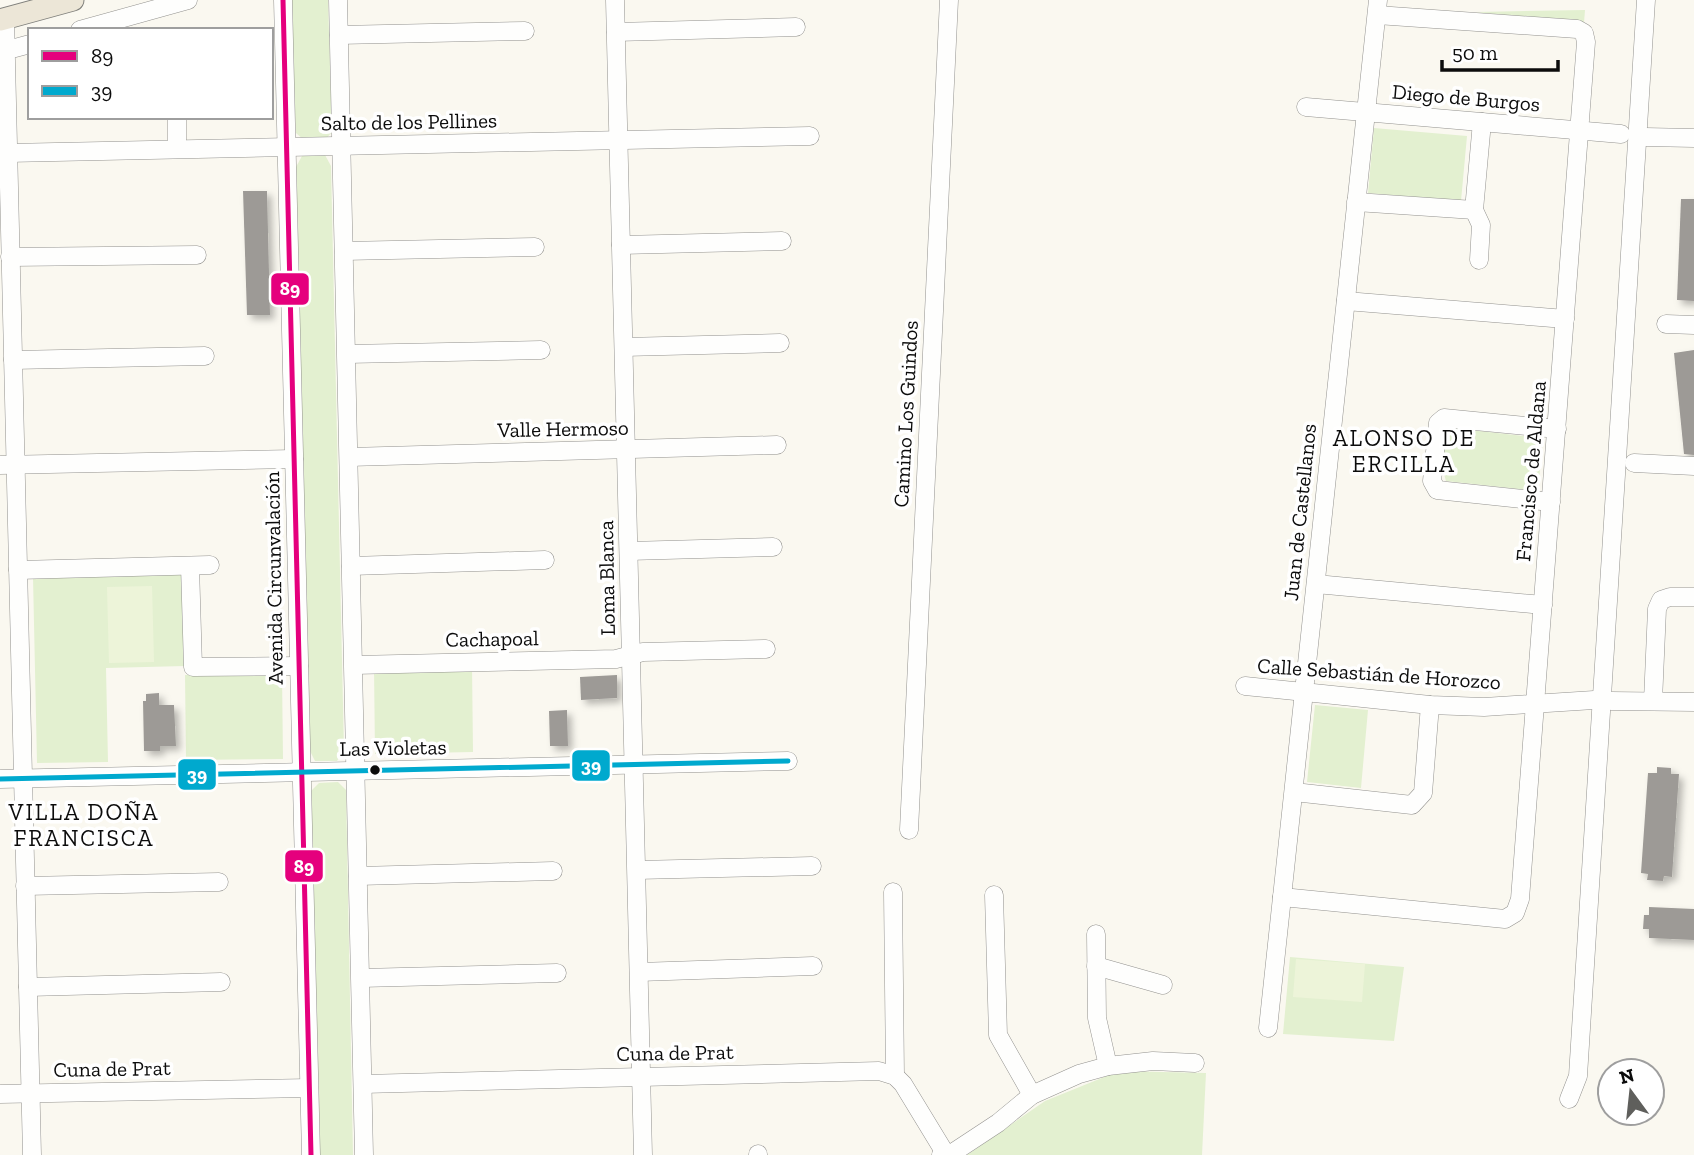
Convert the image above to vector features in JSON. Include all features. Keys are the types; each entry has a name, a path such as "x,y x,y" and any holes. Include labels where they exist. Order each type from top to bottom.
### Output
{"main road":[{"path":"2,20 73,0"}],"street":[{"path":"87,28 188,0"},
{"name":"Avenida Circunvalación","path":"283,0 311,1155"},
{"path":"338,0 364,1155"},
{"name":"Loma Blanca","path":"615,0 643,1155"},
{"name":"Camino Los Guindos","path":"909,830 949,0"},
{"path":"1569,1099 1578,1076 1646,0"},
{"path":"1378,7 1405,8"},
{"name":"Juan de Castellanos","path":"1268,1028 1378,7"},
{"name":"Francisco de Aldana","path":"1282,897 1505,919 1515,913 1520,899 1586,41 1584,33 1577,29 1405,8"},
{"path":"2,20 13,360 8,465 18,569 32,1155"},
{"path":"616,32 796,27"},
{"path":"339,35 525,31"},
{"path":"3,51 28,45"},
{"name":"Diego de Burgos","path":"1306,107 1621,134"},
{"path":"177,119 177,149"},
{"path":"1479,260 1481,225 1475,210 1482,122"},
{"name":"Salto de los Pellines","path":"8,153 810,136"},
{"path":"1645,137 1694,138"},
{"path":"1356,202 1475,210"},
{"path":"621,245 782,241"},
{"path":"344,251 535,247"},
{"path":"10,257 197,254"},
{"path":"1346,301 1565,319"},
{"path":"1667,324 1694,325"},
{"path":"624,347 780,343"},
{"path":"346,354 541,350"},
{"path":"13,360 205,356"},
{"path":"1551,502 1437,490 1432,481 1438,423 1444,418 1557,429"},
{"name":"Valle Hermoso","path":"349,457 777,445"},
{"path":"8,465 294,459"},
{"path":"1634,463 1694,466"},
{"path":"629,551 773,547"},
{"path":"351,566 545,560"},
{"path":"18,569 210,565"},
{"path":"190,566 193,667 299,666"},
{"path":"1316,584 1543,605"},
{"path":"1653,701 1657,609 1661,600 1670,597 1694,597"},
{"name":"Cachapoal","path":"354,664 616,659 643,652 766,649"},
{"name":"Calle Sebastián de Horozco","path":"1245,686 1484,708 1602,700 1694,702"},
{"path":"1294,792 1412,805 1423,793 1430,705"},
{"name":"Las Violetas","path":"0,779 788,761"},
{"path":"636,870 813,866"},
{"path":"358,876 553,871"},
{"path":"25,886 219,882"},
{"path":"893,892 895,1076 903,1084 943,1154 954,1152 998,1123 1032,1094 1079,1074 1108,1066 1153,1061 1195,1063"},
{"path":"994,895 998,1035 1032,1094"},
{"path":"1096,934 1097,1018 1108,1066"},
{"path":"1097,966 1163,985"},
{"path":"639,972 813,967"},
{"path":"361,978 557,973"},
{"path":"28,987 221,982"},
{"name":"Cuna de Prat","path":"363,1084 879,1071 895,1076"},
{"name":"Cuna de Prat","path":"0,1094 309,1088"}],"green space":[{"path":"290,0 328,0 332,132 325,140 304,140 296,133"},
{"path":"1585,10 1584,23 1475,12"},
{"path":"1374,128 1467,136 1461,201 1368,193"},
{"path":"325,155 331,166 344,750 337,761 315,761 310,751 296,167 302,156"},
{"path":"1452,428 1543,438 1538,491 1446,481 1444,454"},
{"path":"182,574 185,666 106,668 108,762 37,763 33,577"},
{"path":"152,586 154,662 109,663 107,587"},
{"path":"472,665 473,752 375,754 374,668"},
{"path":"282,673 283,759 186,760 185,675"},
{"path":"1315,705 1368,710 1361,788 1307,782"},
{"path":"338,782 346,790 353,1155 320,1155 311,791 319,783"},
{"path":"1290,957 1404,967 1394,1041 1283,1034"},
{"path":"1296,959 1365,964 1362,1002 1293,997"},
{"path":"1119,1071 1206,1073 1202,1155 967,1155 1045,1101"}],"building":[{"path":"243,191 267,191 270,315 247,315"},
{"path":"1681,199 1694,199 1694,301 1677,300"},
{"path":"1694,350 1694,455 1684,454 1674,353"},
{"path":"617,675 617,698 581,700 580,677"},
{"path":"159,693 159,705 174,705 176,746 160,746 160,751 144,751 143,701 146,701 146,694"},
{"path":"567,710 568,746 550,746 549,711"},
{"path":"1657,767 1671,768 1671,774 1679,774 1672,877 1664,876 1663,881 1647,880 1648,874 1641,873 1648,773 1657,773"},
{"path":"1649,907 1694,909 1694,940 1649,938 1649,929 1643,929 1644,915 1649,915"}],"transit line":[{"name":"89","path":"283,0 311,1155"},
{"name":"39","path":"0,779 788,761"}],"district":[{"name":"ALONSO DE ERCILLA","path":"1404,451"},
{"name":"VILLA DOÑA FRANCISCA","path":"84,825"}]}
